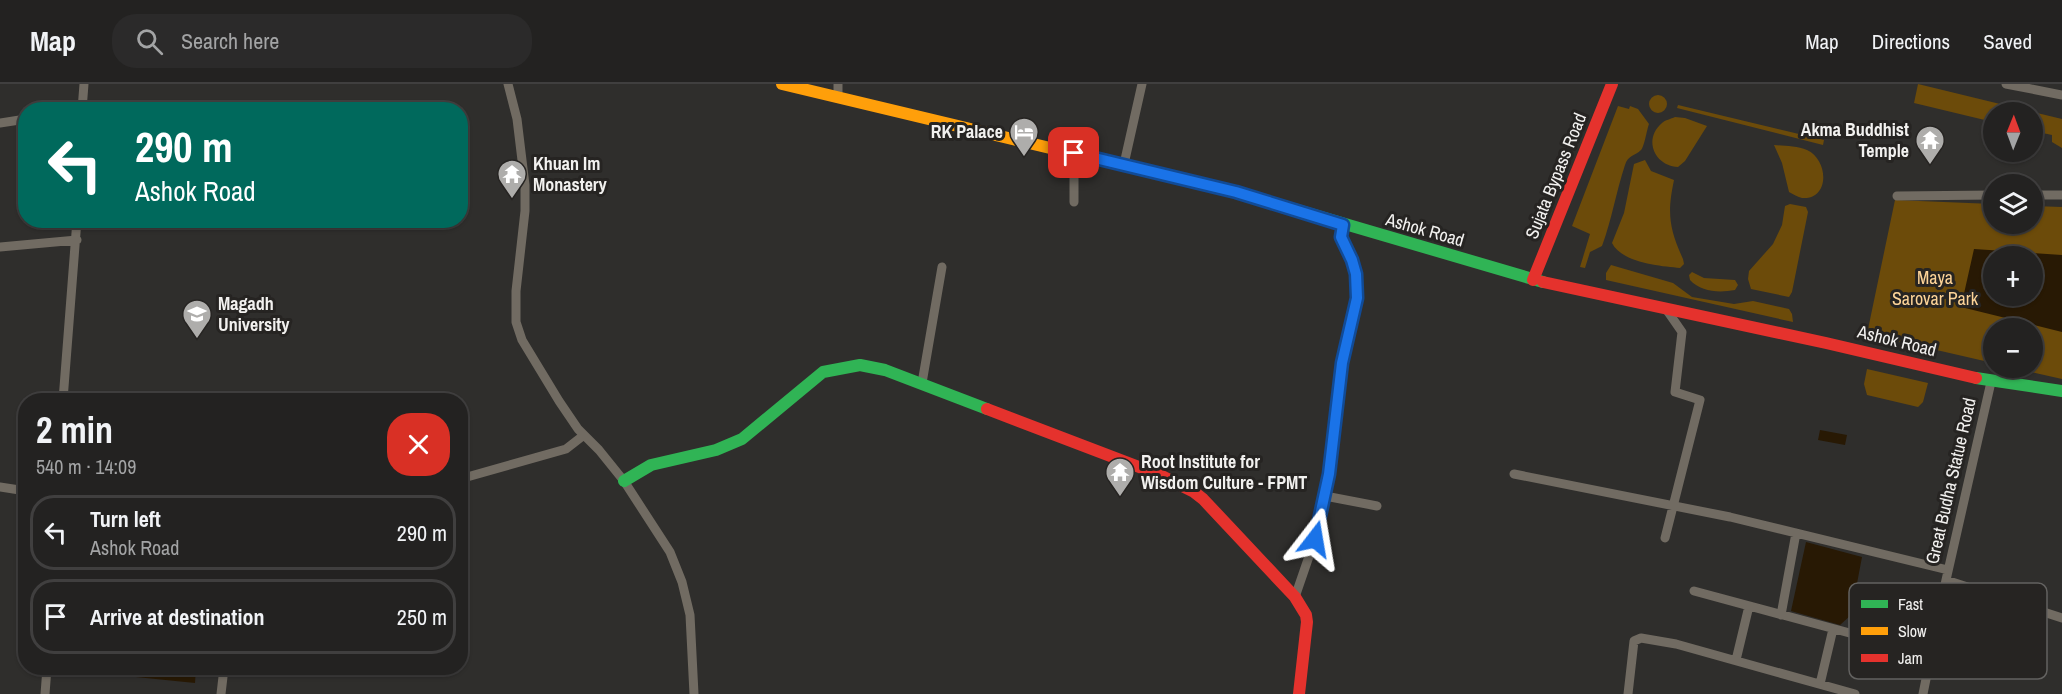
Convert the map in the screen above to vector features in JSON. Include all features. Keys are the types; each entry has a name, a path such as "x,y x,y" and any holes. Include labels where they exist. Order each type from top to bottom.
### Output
{"street":[{"path":"83,102 84,84"},
{"path":"508,84 517,119 525,185 525,211 516,291 516,322 522,340 559,401 584,435 624,481 666,545 682,582 692,632 694,694"},
{"name":"Ashok Road","path":"782,84 1236,192 1533,280 1826,343 1991,382 2062,391"},
{"path":"838,84 838,98"},
{"path":"1124,164 1142,84"},
{"name":"Sujata Bypass Road","path":"1533,280 1612,84"},
{"path":"2006,84 2062,95"},
{"path":"0,123 18,120"},
{"path":"1074,153 1074,202"},
{"path":"1897,196 1983,195"},
{"path":"2043,195 2062,195"},
{"path":"1295,597 1315,539 1325,496 1342,363 1357,298 1356,274 1341,237 1343,225"},
{"path":"64,393 77,228"},
{"path":"0,248 76,240"},
{"path":"922,383 942,267"},
{"path":"1665,538 1700,400 1675,392 1682,332 1666,309"},
{"path":"624,481 651,465 716,450 742,439 823,372 846,366 870,366 922,383 1160,475 1194,492 1216,512 1295,597 1306,615 1299,694"},
{"name":"Great Budha Statue Road","path":"1945,583 1991,382"},
{"path":"468,477 566,449 584,435"},
{"path":"1514,474 1673,505 1948,570"},
{"path":"0,487 18,490"},
{"path":"1325,496 1377,506"},
{"path":"1781,615 1796,533"},
{"path":"1946,580 1955,583"},
{"path":"1694,591 1849,633"},
{"path":"1736,660 1749,606"},
{"path":"2047,613 2062,618"},
{"path":"1820,684 1833,629"},
{"path":"1628,694 1634,641 1641,638 1676,644 1856,694"},
{"path":"45,694 46,675"},
{"path":"221,694 223,675"},
{"name":"Great Budha Statue Road","path":"1923,694 1926,679"}],"green space":[{"path":"1918,84 1992,102 1983,102 1983,120 1914,103"},
{"path":"1654,95 1662,95 1667,100 1665,111 1654,113 1649,108 1649,100"},
{"path":"1678,105 1824,140 1823,145 1677,108"},
{"path":"1618,106 1638,109 1649,124 1642,149 1626,162 1602,246 1590,252 1585,268 1580,267 1590,234 1572,226"},
{"path":"2043,114 2062,119 2062,148 2052,142 2052,135 2043,133"},
{"path":"1675,117 1707,126 1685,161 1678,167 1663,162 1657,157 1652,144 1656,129 1663,122"},
{"path":"1774,145 1807,150 1814,155 1819,162 1823,178 1818,193 1802,198 1789,192 1782,163"},
{"path":"1645,160 1651,171 1674,180 1670,211 1672,229 1684,264 1680,268 1633,259 1617,250 1612,243 1624,213 1634,164"},
{"name":"Maya Sarovar Park","path":"1895,200 1983,204 1983,234 2043,234 2043,206 2062,207 2062,379 2043,375 2043,318 1983,318 1983,361 1867,334"},
{"path":"1790,204 1806,207 1808,212 1792,292 1789,297 1751,289 1748,279 1749,271 1773,244 1782,225 1785,206"},
{"path":"1611,265 1673,283 1692,297 1734,304 1753,301 1789,309 1793,322 1606,280 1606,273"},
{"path":"1692,272 1704,278 1735,280 1738,285 1735,290 1729,291 1705,289 1690,280 1689,275"},
{"path":"1867,369 1928,383 1923,402 1918,407 1867,395 1864,384"}],"shaded area":[{"path":"1974,249 1983,250 1983,306 2043,306 2043,254 2062,255 2062,332 2043,327 2043,318 2005,318 1961,307"},
{"path":"1820,430 1847,435 1845,445 1818,440"},
{"path":"1806,542 1862,557 1857,583 1849,583 1849,617 1840,625 1791,611"},
{"path":"136,675 196,675 195,683 136,677"}],"traffic: fast":[{"path":"1071,153 1236,192 1543,282"},
{"path":"624,481 651,465 716,450 742,439 823,372 860,365 885,370 987,409"},
{"path":"1976,378 2062,391"}],"traffic: slow":[{"path":"782,84 1071,153"}],"traffic: jam":[{"path":"1533,280 1612,84"},
{"path":"1543,282 1976,378"},
{"path":"987,409 1160,475 1203,499 1295,597 1306,615 1299,694"}],"place":[{"name":"RK Palace","path":"1024,158"},
{"name":"Akma Buddhist Temple","path":"1930,166"},
{"name":"Khuan Im Monastery","path":"512,200"},
{"name":"Magadh University","path":"197,340"},
{"name":"Root Institute for Wisdom Culture - FPMT","path":"1120,498"}],"route":[{"path":"1074,153 1236,192 1343,225 1341,237 1352,260 1358,287 1342,363 1329,474 1315,539"}]}
